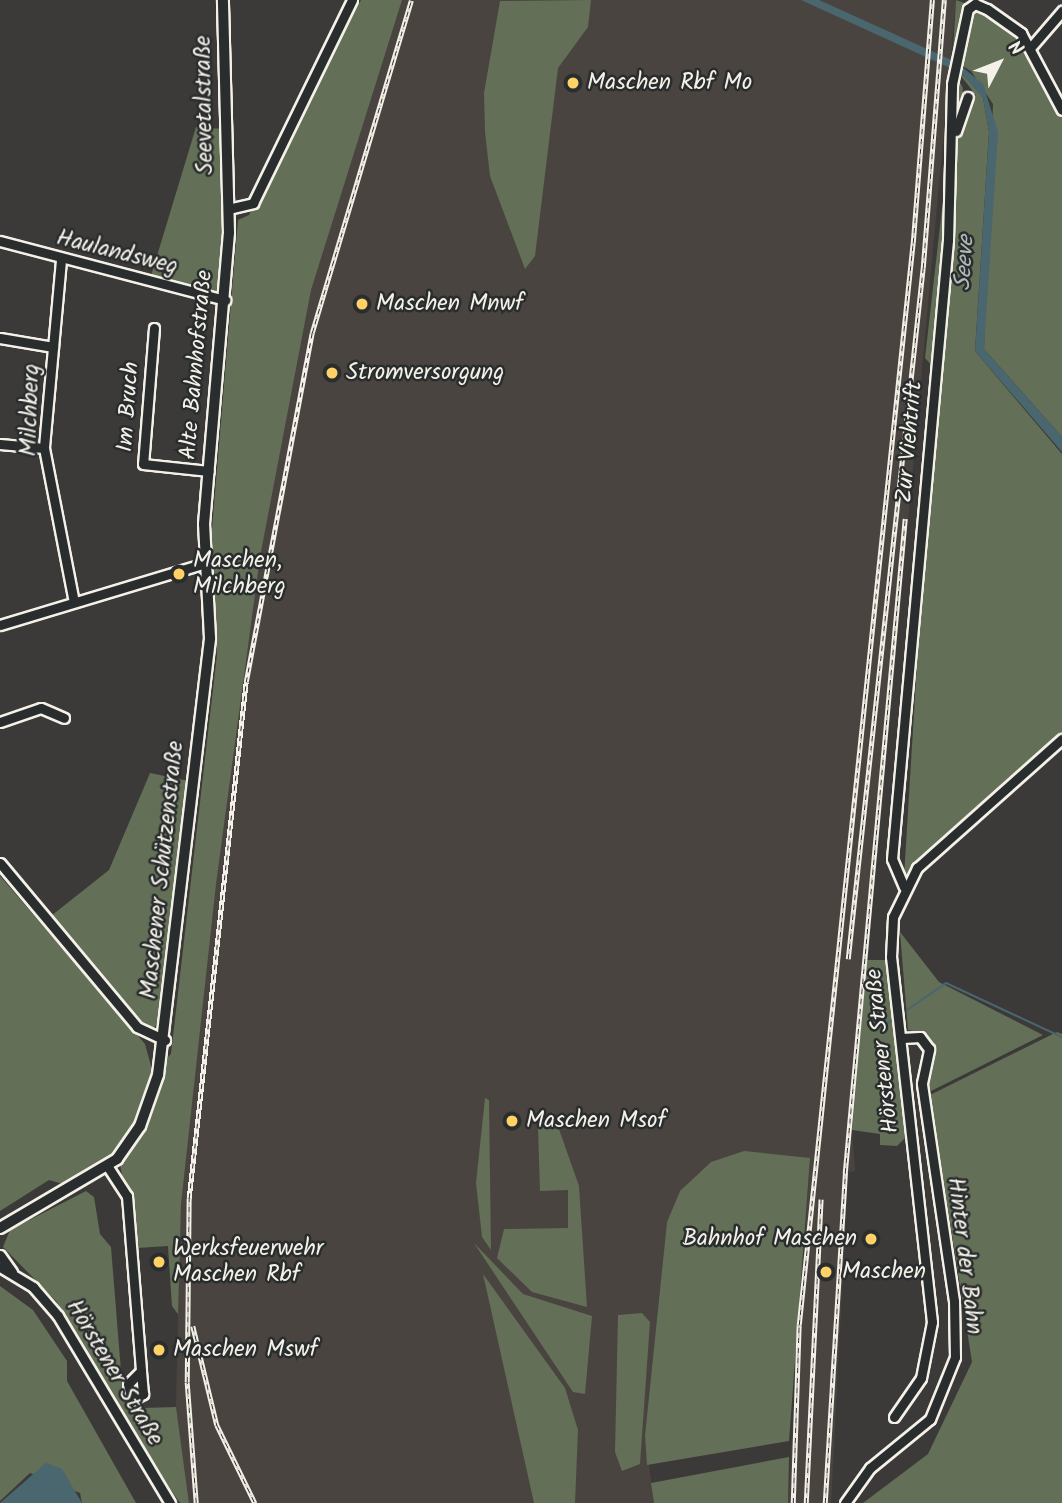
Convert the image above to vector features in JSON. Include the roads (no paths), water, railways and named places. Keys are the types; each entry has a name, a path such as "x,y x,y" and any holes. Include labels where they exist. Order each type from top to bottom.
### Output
{"main road":[{"name":"Seevetalstraße","path":"223,0 228,208"},
{"name":"Alte Bahnhofstraße","path":"205,563 209,471 225,300 228,208"},
{"name":"Maschener Schützenstraße","path":"0,1228 108,1167 140,1126 164,1040 210,638 205,563"}],"street":[{"path":"228,208 253,203 352,0"},
{"name":"Zur Viehtrift","path":"904,887 892,859 953,135 958,32 975,4 1005,20 1031,47"},
{"path":"1062,11 1031,47 1037,72 1062,110"},
{"path":"953,135 968,97"},
{"name":"Haulandsweg","path":"0,241 61,260 225,300"},
{"name":"Milchberg","path":"61,260 44,448 74,602"},
{"name":"Im Bruch","path":"154,328 143,464 209,471"},
{"path":"0,338 53,347"},
{"path":"0,444 44,448"},
{"path":"0,625 205,563"},
{"path":"0,722 41,708 64,718"},
{"path":"904,887 1062,739"},
{"path":"0,863 137,1027 164,1040"},
{"name":"Hörstener Straße","path":"894,1417 915,1392 932,1341 891,937 904,887"},
{"name":"Hinter der Bahn","path":"845,1503 858,1480 930,1419 955,1357 955,1311 922,1083 929,1049 920,1037 902,1038"},
{"path":"108,1167 127,1196 141,1371"},
{"name":"Hörstener Straße","path":"0,1255 13,1274 58,1316 170,1503"},
{"name":"Hörstener Straße","path":"0,1267 13,1274"}],"water":[{"path":"801,0 819,0 956,62 983,84 998,132 984,349 1062,437 1062,452 975,351 989,132 983,98 961,73"},
{"path":"46,1463 62,1469 82,1503 0,1503"}],"waterway":[{"path":"907,1010 946,983 1062,1037"},
{"path":"876,1031 893,1019"}],"railway":[{"path":"196,1503 187,1382 189,1198 246,682 312,333 411,0"},
{"path":"793,1503 799,1325 913,243 932,0"},
{"path":"848,959 923,268 944,0"},
{"path":"825,1503 845,1173 905,519"},
{"path":"806,1503 821,1199"},
{"path":"193,1326 217,1425 255,1503"}],"place":[{"name":"Maschen Rbf Mo","path":"573,83"},
{"name":"Maschen Mnwf","path":"362,304"},
{"name":"Stromversorgung","path":"332,373"},
{"name":"Maschen, Milchberg","path":"179,574"},
{"name":"Maschen Msof","path":"512,1121"},
{"name":"Bahnhof Maschen","path":"871,1239"},
{"name":"Werksfeuerwehr Maschen Rbf","path":"159,1262"},
{"name":"Maschen","path":"826,1272"},
{"name":"Maschen Mswf","path":"159,1350"}],"water label":[{"name":"Seeve","path":"965,263"}]}
